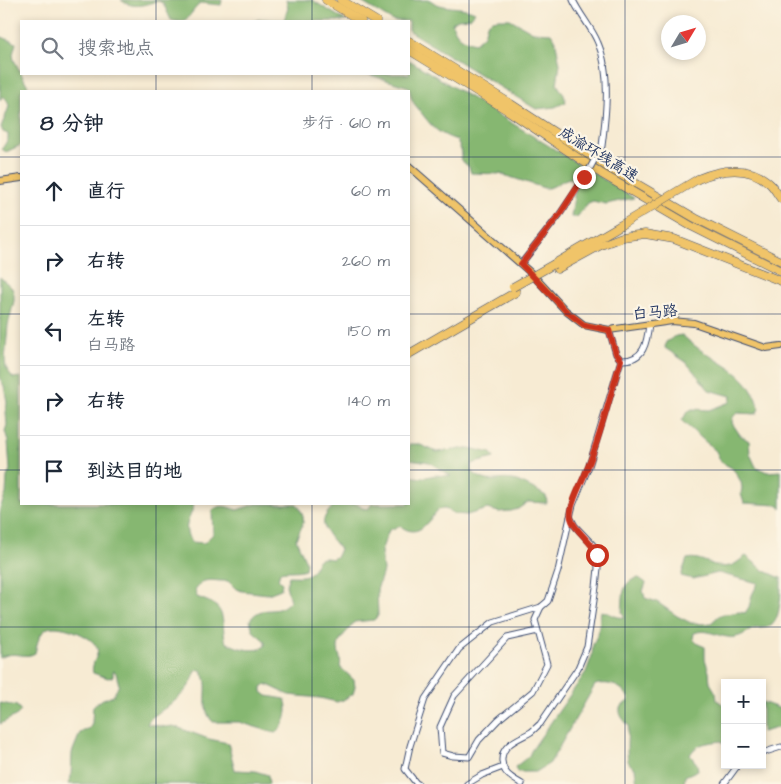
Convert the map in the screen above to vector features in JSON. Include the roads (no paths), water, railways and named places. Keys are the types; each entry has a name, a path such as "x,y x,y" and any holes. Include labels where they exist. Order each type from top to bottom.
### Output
{"highway":[{"path":"326,0 359,20"},
{"path":"341,0 374,20"},
{"name":"成渝环线高速","path":"410,43 511,104 606,166 695,218 781,261"},
{"name":"成渝环线高速","path":"410,51 507,110 602,174 691,226 781,271"},
{"path":"410,353 621,225 715,172 736,170 752,172 770,183 781,199"},
{"path":"556,266 622,237 645,234 674,239 781,281"},
{"path":"410,347 515,290"}],"main road":[{"name":"白马路","path":"410,167 521,264 566,311 584,325 609,330 672,321 694,323 766,348 781,346"},
{"path":"0,181 20,178"}],"street":[{"path":"521,264 560,214 602,146 607,103 602,51 573,0"},
{"path":"621,360 629,360 637,356 644,348 648,338 649,324"},
{"path":"609,330 616,354 621,360"},
{"path":"418,784 405,769 410,746 425,699 459,649 493,622 541,607 548,601 558,571 573,505 594,450 621,360"},
{"path":"522,784 507,775 503,767 502,757 505,749 519,737 532,731 540,724 578,668 587,647 596,587 597,555 594,546 575,526 570,517"},
{"path":"538,631 507,638 454,696 440,727 442,753 453,756 469,756 479,740 498,720 533,691 547,664 538,631 535,620 541,607"},
{"path":"766,752 781,747"},
{"path":"467,784 482,775 503,767"},
{"path":"724,784 735,769"}]}
